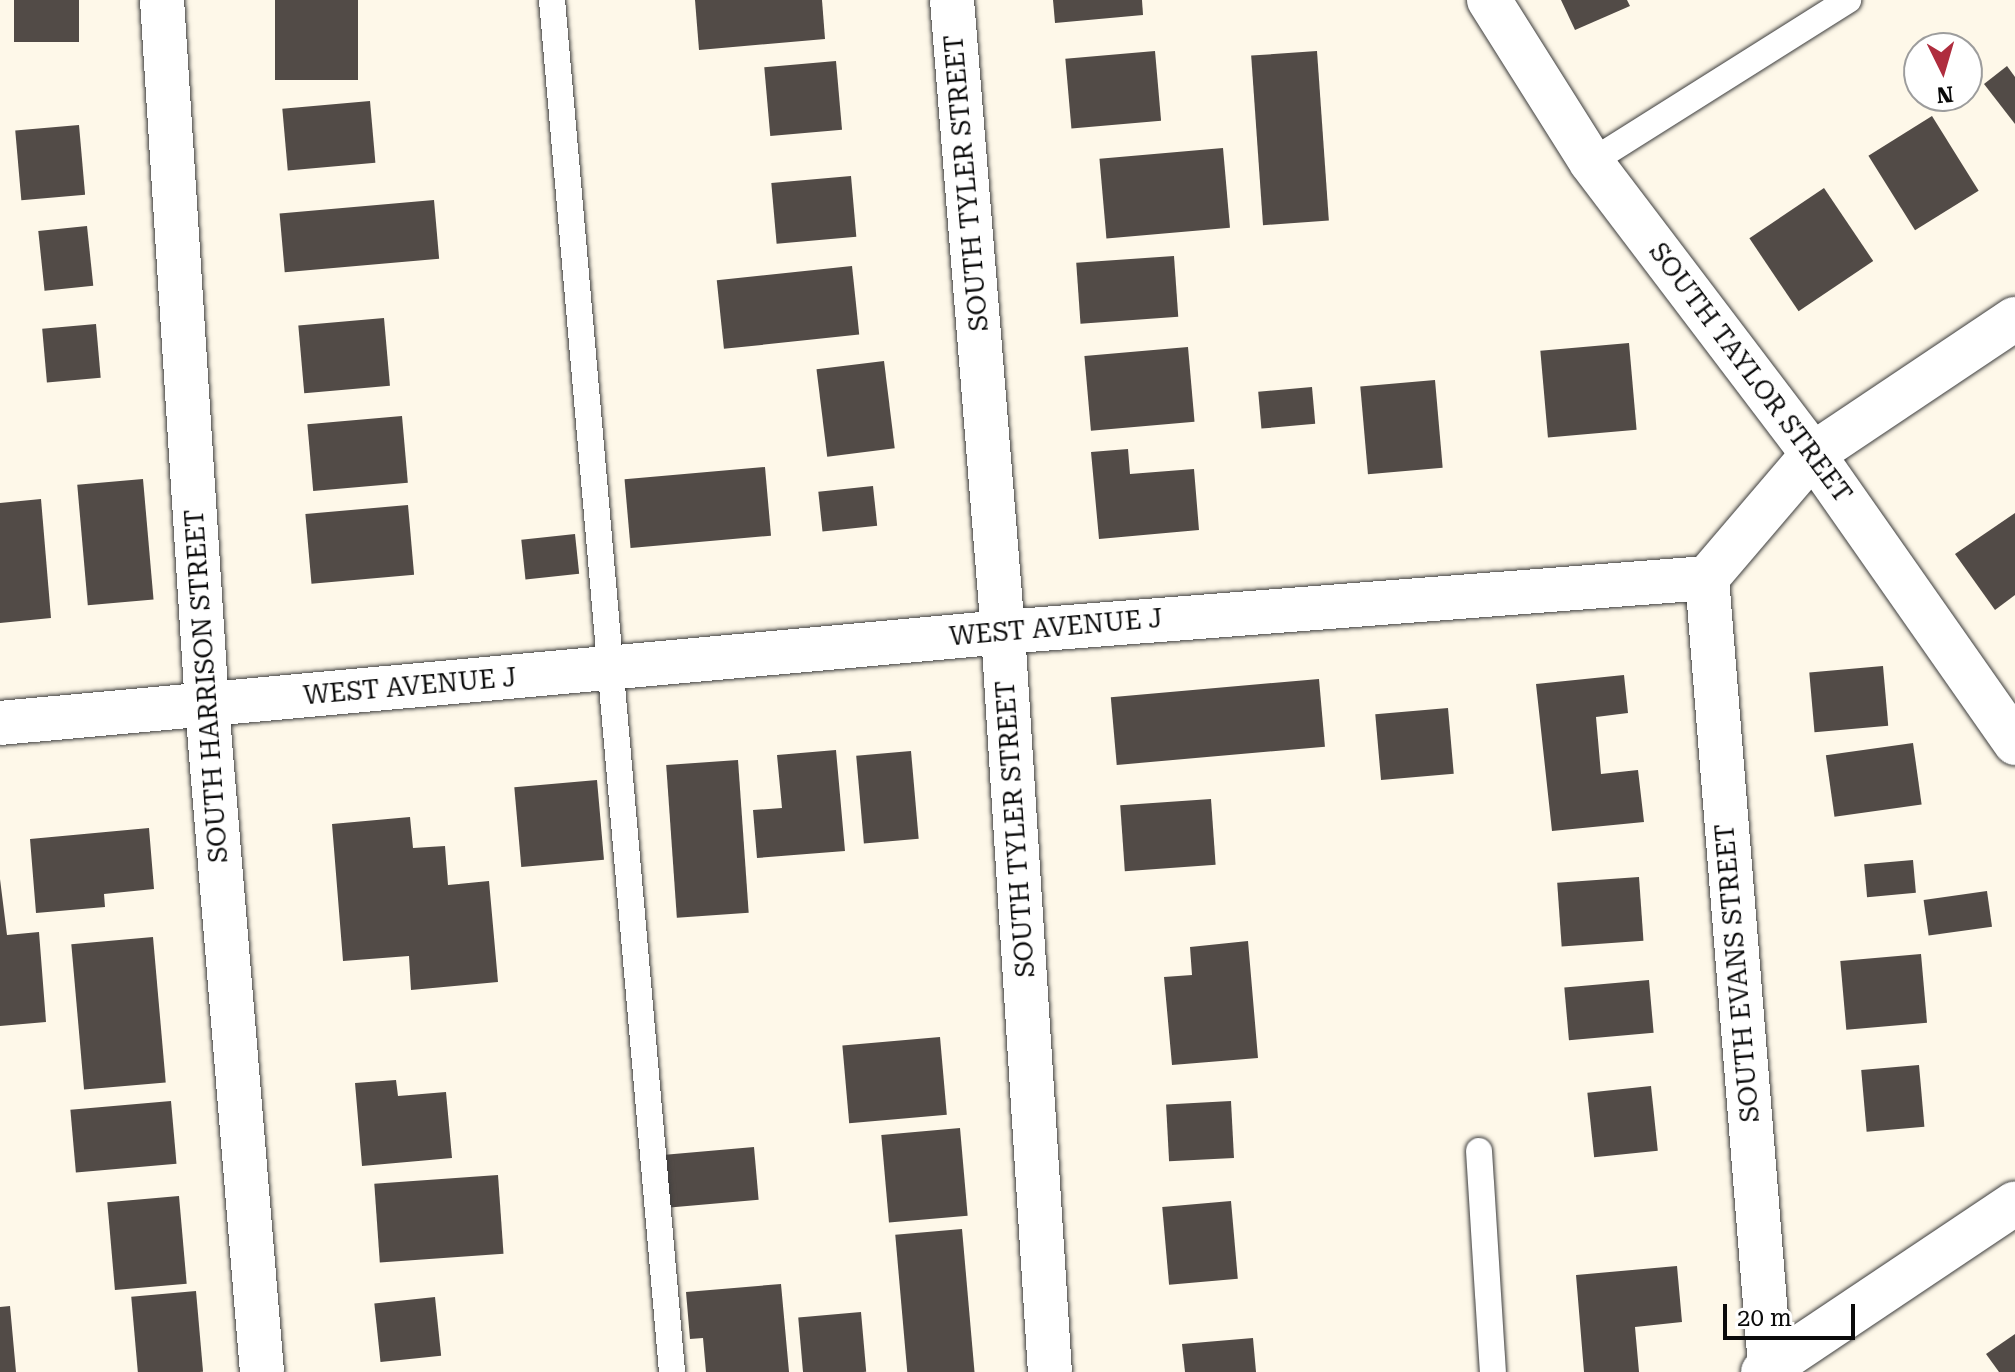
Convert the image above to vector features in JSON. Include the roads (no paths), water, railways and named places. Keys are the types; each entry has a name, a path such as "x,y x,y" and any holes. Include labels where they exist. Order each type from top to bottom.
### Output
{"street":[{"name":"SOUTH HARRISON STREET","path":"162,0 207,706 262,1372"},
{"name":"SOUTH TYLER STREET","path":"952,0 1003,632 1050,1372"},
{"name":"SOUTH TAYLOR STREET","path":"1489,0 1591,162 1813,454 2015,743"},
{"path":"1707,578 1813,454 2015,319"},
{"name":"WEST AVENUE J","path":"0,723 1003,632 1707,578"},
{"name":"SOUTH EVANS STREET","path":"1707,578 1766,1369"},
{"path":"1766,1369 2015,1203"}],"lane":[{"path":"552,0 615,668 672,1372"},
{"path":"1591,162 1848,0"},
{"path":"1479,1151 1493,1372"}]}
